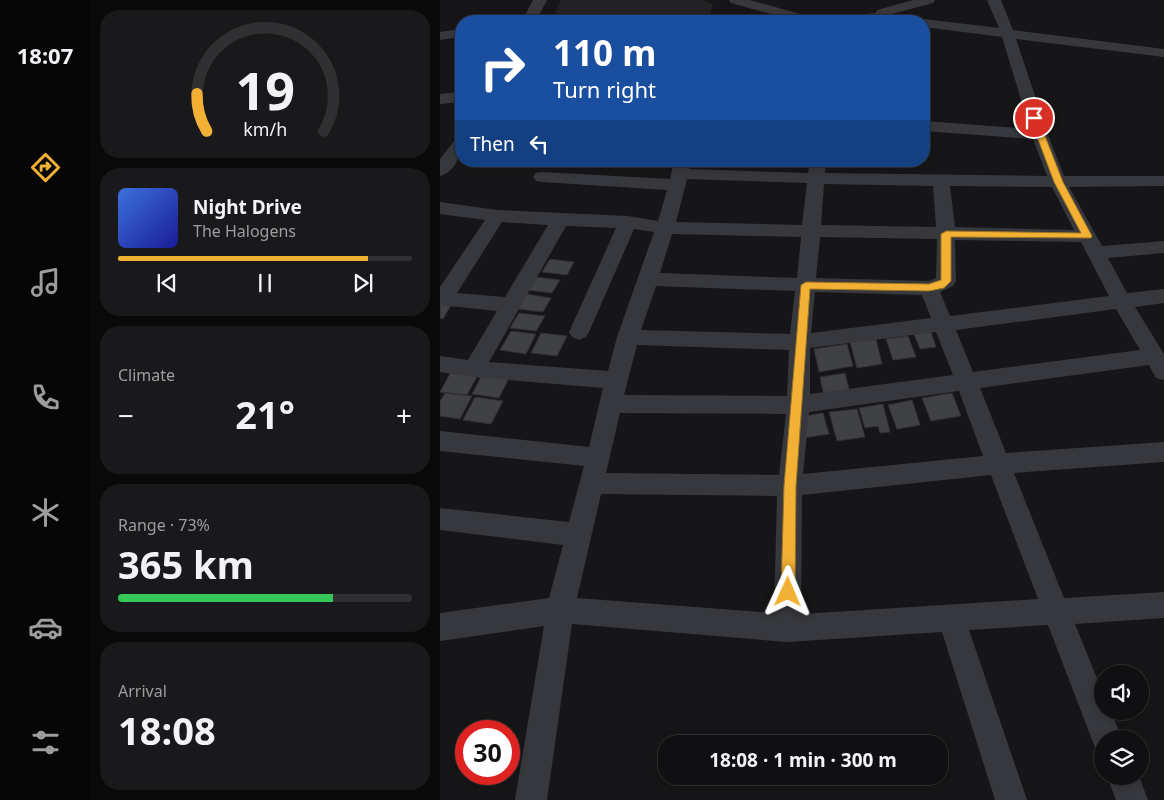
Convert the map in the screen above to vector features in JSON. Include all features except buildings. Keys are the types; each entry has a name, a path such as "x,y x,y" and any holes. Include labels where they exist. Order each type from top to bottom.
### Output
{"street":[{"path":"532,15 540,0"},
{"path":"736,0 783,15"},
{"path":"875,15 928,0"},
{"path":"611,404 798,405 966,383 1159,364 1122,302 1098,253 1058,182 1040,135 1007,32 994,0"},
{"path":"930,23 1164,53"},
{"path":"440,36 455,34"},
{"path":"440,99 455,98"},
{"path":"930,126 1040,135"},
{"path":"440,171 455,151"},
{"path":"542,177 817,170 941,181 1164,181"},
{"path":"787,628 790,486 798,405 800,342 817,170"},
{"path":"531,800 560,610 611,404 615,380 666,228 679,173"},
{"path":"648,278 929,288 940,285 946,281 946,234 941,181"},
{"path":"440,208 497,216 628,222 666,228 1087,236"},
{"path":"497,216 441,298 510,305"},
{"path":"474,369 560,220"},
{"path":"579,332 628,222"},
{"path":"1098,253 1163,248"},
{"path":"929,288 1103,730"},
{"path":"628,337 800,342 1164,296"},
{"path":"440,364 474,369 615,380"},
{"path":"440,441 597,458"},
{"path":"591,482 790,486 1000,464 1164,452"},
{"path":"440,519 578,535"},
{"path":"440,627 560,610 787,628 1164,605"},
{"path":"951,618 1011,800"},
{"path":"1126,785 1132,800"}],"shaded area":[{"path":"561,0 702,0 713,4 710,15 554,15"}],"route":[{"path":"788,592 790,486 798,405 800,342 806,285 929,288 944,284 946,281 946,234 1087,236 1058,182 1034,118"}]}
